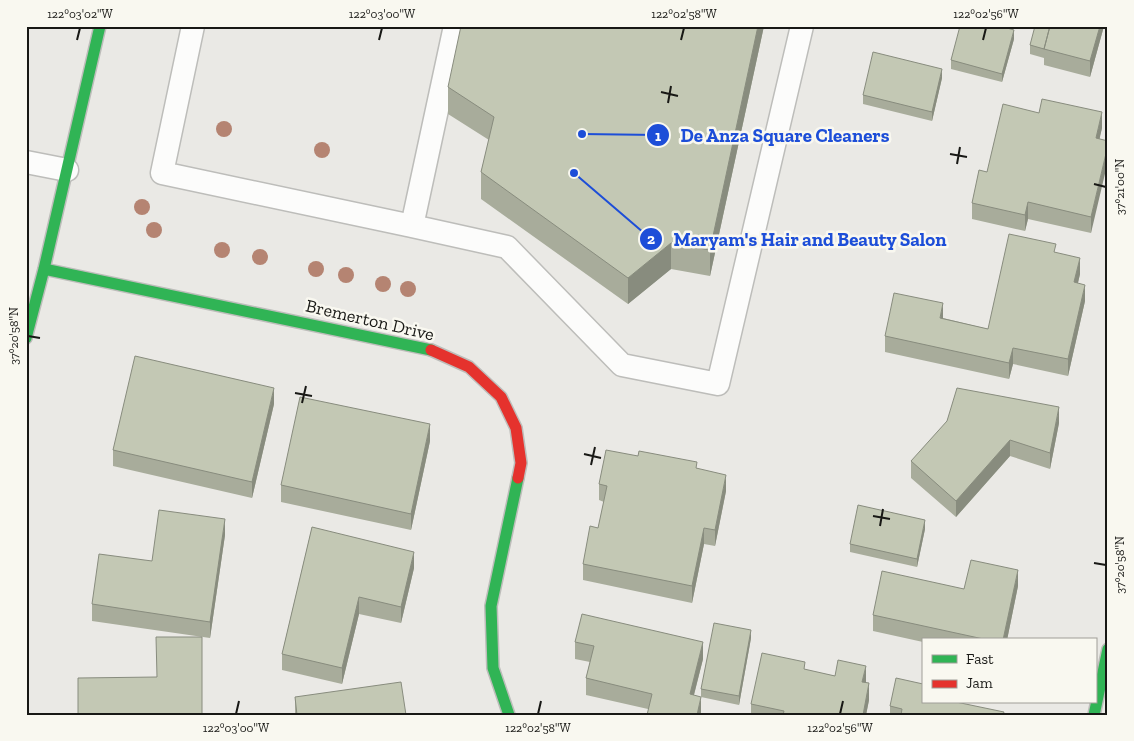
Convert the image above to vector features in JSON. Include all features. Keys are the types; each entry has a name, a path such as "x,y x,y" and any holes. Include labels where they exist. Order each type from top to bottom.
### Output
{"street":[{"path":"26,338 44,269 100,26"},
{"name":"Bremerton Drive","path":"44,269 427,348 469,367 501,397 516,428 521,464 491,606 493,668 510,715"},
{"path":"1094,715 1108,649"}],"lane":[{"path":"193,26 162,173 507,247 622,365 718,384 802,26"},
{"path":"412,226 455,26"},
{"path":"26,162 67,170"}],"building":[{"path":"461,26 758,26 710,250 671,243 628,278 481,172 494,117 448,87"},
{"path":"960,26 1000,26 1014,30 1002,74 951,60"},
{"path":"1035,26 1050,26 1044,49 1030,45"},
{"path":"1050,26 1100,26 1090,61 1044,49"},
{"path":"873,52 942,69 932,112 863,95"},
{"path":"1042,99 1102,112 1096,138 1108,141 1108,145 1091,217 1028,202 1025,215 972,203 979,170 987,172 1003,104 1039,113"},
{"path":"1009,234 1056,244 1054,252 1080,258 1074,282 1085,285 1068,359 1013,348 1009,363 885,336 894,293 943,303 940,318 988,329"},
{"path":"135,356 274,388 252,482 113,450"},
{"path":"957,388 1059,407 1050,453 1010,440 956,501 911,461 947,421"},
{"path":"300,397 430,424 411,514 281,485"},
{"path":"606,450 638,456 639,451 697,462 696,468 726,475 715,530 704,528 692,586 583,564 590,526 598,528 607,486 599,484"},
{"path":"858,505 925,520 917,559 850,544"},
{"path":"159,510 225,519 210,622 92,604 99,554 152,561"},
{"path":"312,527 414,552 401,607 359,597 342,668 282,654"},
{"path":"971,560 1018,570 1003,638 979,638 873,615 882,571 964,589"},
{"path":"582,614 703,642 690,694 701,697 697,715 647,715 652,694 586,678 594,646 575,642"},
{"path":"714,623 751,630 739,696 701,689"},
{"path":"156,637 202,637 202,715 78,715 78,678 157,677"},
{"path":"762,653 805,662 804,669 835,676 838,660 866,666 862,682 869,683 863,715 783,715 784,711 751,704"},
{"path":"896,678 922,684 922,704 966,704 1004,712 1003,715 901,715 902,709 890,706"},
{"path":"401,682 406,715 297,715 295,697"}],"traffic: fast":[{"path":"26,338 44,269 100,26"},
{"path":"44,269 431,350"},
{"path":"509,715 493,668 491,606 518,478"},
{"path":"1094,715 1108,649"}],"traffic: jam":[{"path":"431,350 469,367 501,397 516,428 521,463 518,478"}],"place":[{"name":"De Anza Square Cleaners","path":"582,134"},
{"name":"Maryam's Hair and Beauty Salon","path":"574,173"}]}
